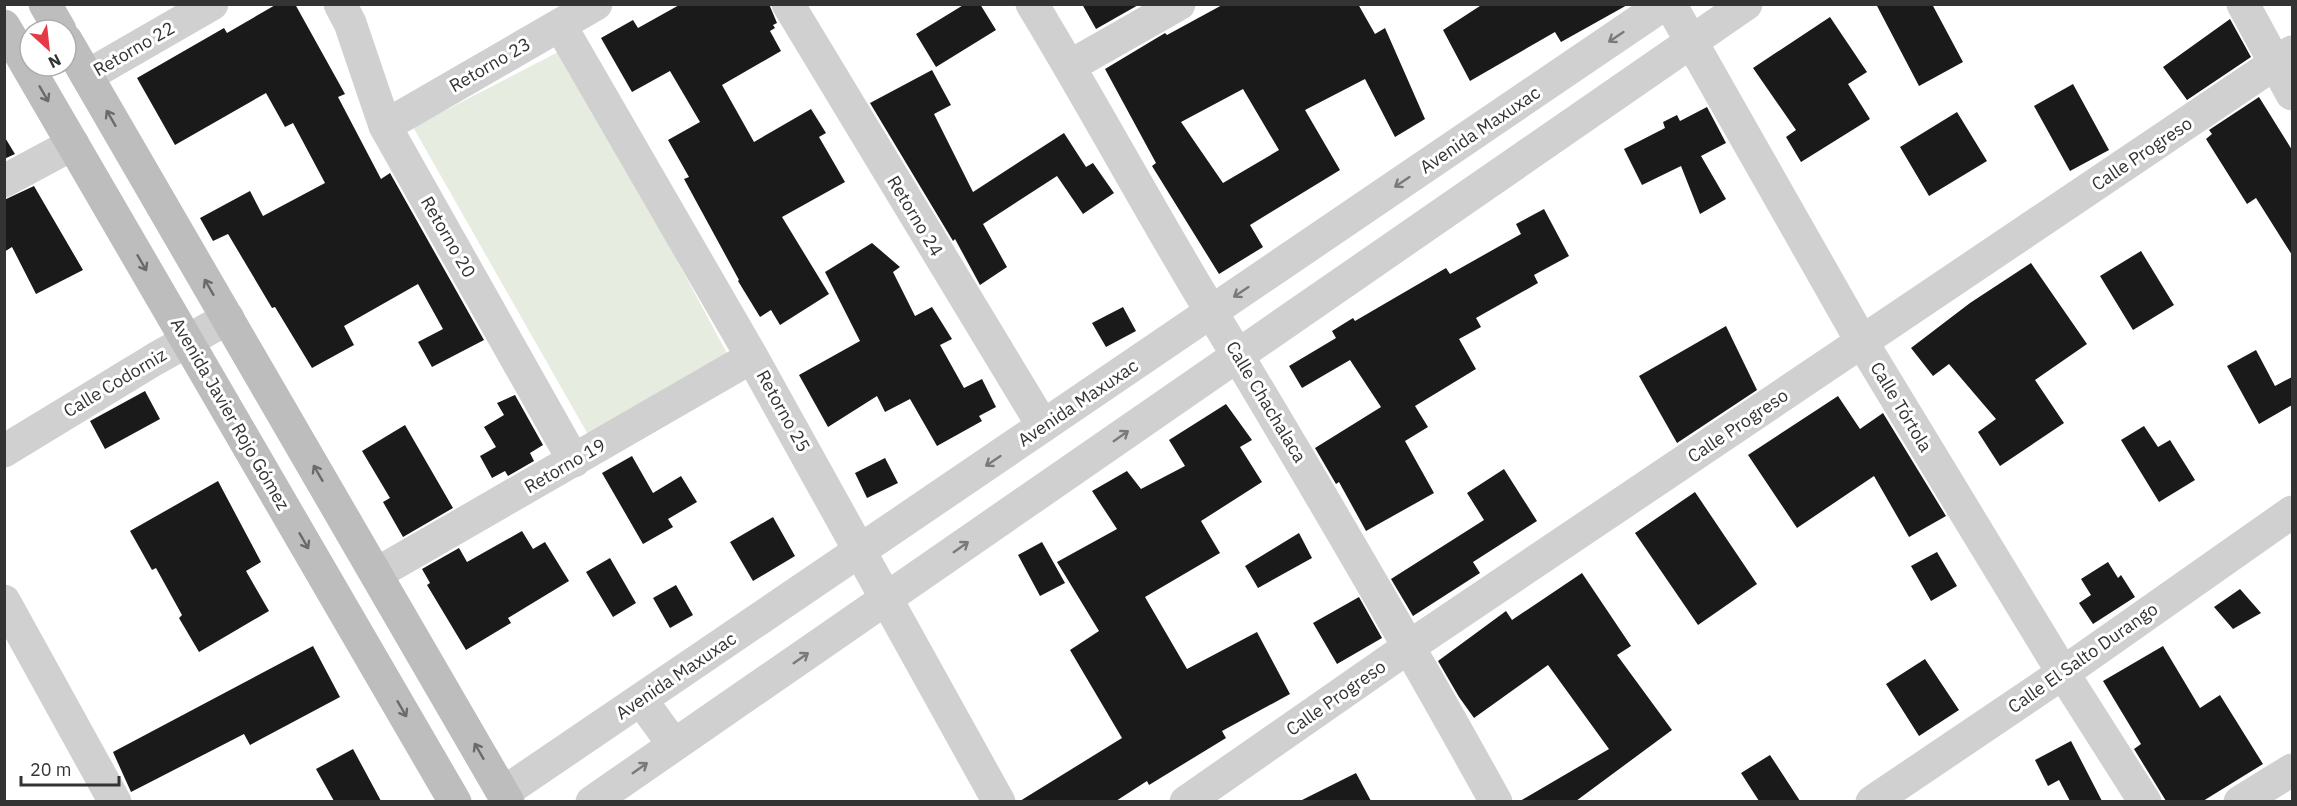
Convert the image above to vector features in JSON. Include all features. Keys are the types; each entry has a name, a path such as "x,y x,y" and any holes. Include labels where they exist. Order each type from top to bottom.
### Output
{"main road":[{"path":"45,4 53,18"},
{"name":"Avenida Javier Rojo Gómez","path":"4,26 455,801"},
{"path":"78,61 376,574 501,799"}],"street":[{"name":"Retorno 22","path":"87,76 212,4"},
{"name":"Retorno 20","path":"340,4 350,23 385,126 574,461"},
{"name":"Retorno 23","path":"385,126 596,4"},
{"name":"Retorno 24","path":"788,4 1043,426"},
{"name":"Calle Chachalaca","path":"1032,4 1211,312 1410,646 1496,801"},
{"path":"1070,66 1179,4"},
{"name":"Avenida Maxuxac","path":"501,799 641,700 1664,4"},
{"name":"Calle Tórtola","path":"1670,4 1862,342 2063,673 2145,801"},
{"path":"592,801 1746,4"},
{"path":"2242,4 2284,58 2292,94"},
{"name":"Retorno 25","path":"560,25 752,357 999,801"},
{"name":"Calle Progreso","path":"1186,801 1410,646 2284,58"},
{"path":"4,181 73,144"},
{"name":"Calle Codorniz","path":"4,451 228,318"},
{"name":"Retorno 19","path":"376,574 752,357"},
{"name":"Calle El Salto Durango","path":"1872,801 2063,673 2292,512"},
{"path":"4,601 114,801"},
{"path":"641,700 675,745"},
{"path":"2240,801 2292,770"}],"shaded area":[{"path":"564,49 730,359 590,438 413,127"}],"building":[{"path":"277,4 295,4 345,94 338,97 381,179 390,173 484,340 432,367 418,342 443,329 418,284 344,326 354,345 312,368 275,307 272,308 228,234 213,241 200,218 250,191 263,216 325,183 293,123 285,127 266,93 175,145 137,78 224,28 227,33"},
{"path":"681,4 769,4 777,23 770,31 781,51 722,85 754,142 811,109 826,133 819,137 845,182 782,217 829,294 780,325 771,310 760,317 738,281 684,179 689,177 668,140 700,122 670,71 632,92 601,38 633,20 638,28"},
{"path":"965,4 980,4 996,30 936,67 916,34"},
{"path":"1082,4 1140,4 1096,29"},
{"path":"1224,4 1358,4 1375,34 1385,28 1425,119 1395,137 1365,79 1305,110 1340,170 1250,225 1263,247 1219,274 1152,166 1156,163 1105,69 1165,33 1167,35","holes":["1243,89 1279,150 1223,183 1181,122"]},
{"path":"1483,4 1629,4 1561,42 1555,32 1470,81 1443,30"},
{"path":"1876,4 1932,4 1963,62 1919,86"},
{"path":"1830,17 1867,72 1848,84 1870,119 1801,162 1786,137 1796,130 1753,68"},
{"path":"2230,19 2251,57 2187,100 2163,67"},
{"path":"932,70 951,105 934,114 973,192 1064,133 1086,167 1093,163 1114,193 1083,214 1057,176 983,224 1007,267 980,285 955,239 953,241 870,103"},
{"path":"2073,84 2109,150 2070,171 2034,106"},
{"path":"2259,97 2292,150 2292,255 2256,198 2247,204 2206,139 2212,134 2209,130"},
{"path":"1707,107 1726,143 1701,156 1726,199 1700,214 1681,166 1642,185 1624,149 1665,128 1663,122 1677,115 1680,121"},
{"path":"1957,112 1987,161 1929,196 1900,147"},
{"path":"4,136 15,154 4,159"},
{"path":"34,186 83,270 36,294 12,247 4,252 4,200"},
{"path":"1544,209 1569,256 1534,275 1538,283 1476,318 1481,327 1459,339 1476,369 1415,406 1428,427 1405,441 1434,493 1366,531 1339,482 1336,484 1315,448 1381,407 1350,360 1302,388 1289,366 1336,338 1332,331 1353,318 1355,321 1446,268 1450,274 1521,234 1516,224"},
{"path":"872,243 900,267 893,272 915,316 932,307 952,339 940,345 964,388 982,379 996,407 979,416 982,421 937,446 910,399 885,412 877,396 828,427 799,375 860,341 825,272"},
{"path":"2141,251 2174,305 2133,330 2100,276"},
{"path":"2031,263 2087,344 2035,380 2064,423 2000,466 1978,432 1996,419 1949,364 1933,376 1911,348 1970,303"},
{"path":"1123,307 1136,331 1106,347 1092,323"},
{"path":"1726,326 1757,390 1677,443 1639,376"},
{"path":"2256,350 2275,386 2292,377 2292,405 2259,424 2227,366"},
{"path":"145,391 160,419 105,449 90,421"},
{"path":"515,395 543,445 530,453 534,461 508,476 505,471 492,478 480,456 496,447 484,427 504,415 497,403"},
{"path":"1838,396 1860,429 1883,413 1946,516 1909,537 1874,476 1797,528 1748,455"},
{"path":"1226,404 1252,440 1240,447 1262,482 1201,521 1220,553 1145,597 1187,669 1257,632 1290,694 1222,731 1226,738 1149,785 1147,781 1116,801 1020,801 1122,738 1070,650 1099,631 1057,562 1117,529 1092,491 1127,471 1141,489 1185,466 1169,440"},
{"path":"405,425 453,508 403,537 383,502 390,498 362,451"},
{"path":"2144,426 2158,447 2170,440 2195,480 2159,502 2121,440"},
{"path":"632,456 653,493 681,476 697,502 668,519 673,527 643,544 602,473"},
{"path":"885,458 898,483 867,498 855,473"},
{"path":"1504,469 1537,521 1473,562 1480,573 1413,616 1391,579 1484,520 1467,493"},
{"path":"218,481 261,562 246,571 269,611 199,652 179,618 182,615 156,568 152,570 130,531"},
{"path":"1695,492 1757,584 1698,625 1635,533"},
{"path":"773,517 795,556 753,581 730,542"},
{"path":"522,531 533,549 545,542 569,581 508,618 511,623 466,650 427,585 430,583 422,569 459,548 467,562"},
{"path":"1299,533 1312,558 1258,588 1245,566"},
{"path":"1042,542 1065,583 1040,596 1018,555"},
{"path":"1937,552 1957,586 1931,601 1911,566"},
{"path":"610,558 636,603 613,617 586,572"},
{"path":"2108,562 2118,578 2121,575 2135,597 2093,624 2079,603 2091,595 2081,579"},
{"path":"1582,573 1631,646 1617,655 1672,730 1576,801 1520,801 1609,749 1548,665 1474,718 1438,661 1506,611 1512,620"},
{"path":"676,585 693,615 670,628 653,598"},
{"path":"2240,589 2261,613 2233,629 2214,607"},
{"path":"1359,597 1382,638 1337,664 1313,623"},
{"path":"313,646 340,697 250,745 244,734 131,792 113,752"},
{"path":"2163,646 2200,708 2220,695 2263,764 2203,801 2166,801 2134,749 2141,744 2103,681"},
{"path":"1925,659 1959,710 1919,736 1886,684"},
{"path":"2071,741 2102,801 2070,801 2059,780 2048,786 2035,760"},
{"path":"353,749 381,801 334,801 316,769"},
{"path":"1770,755 1800,801 1759,801 1741,773"},
{"path":"1356,773 1371,801 1300,801"}]}
